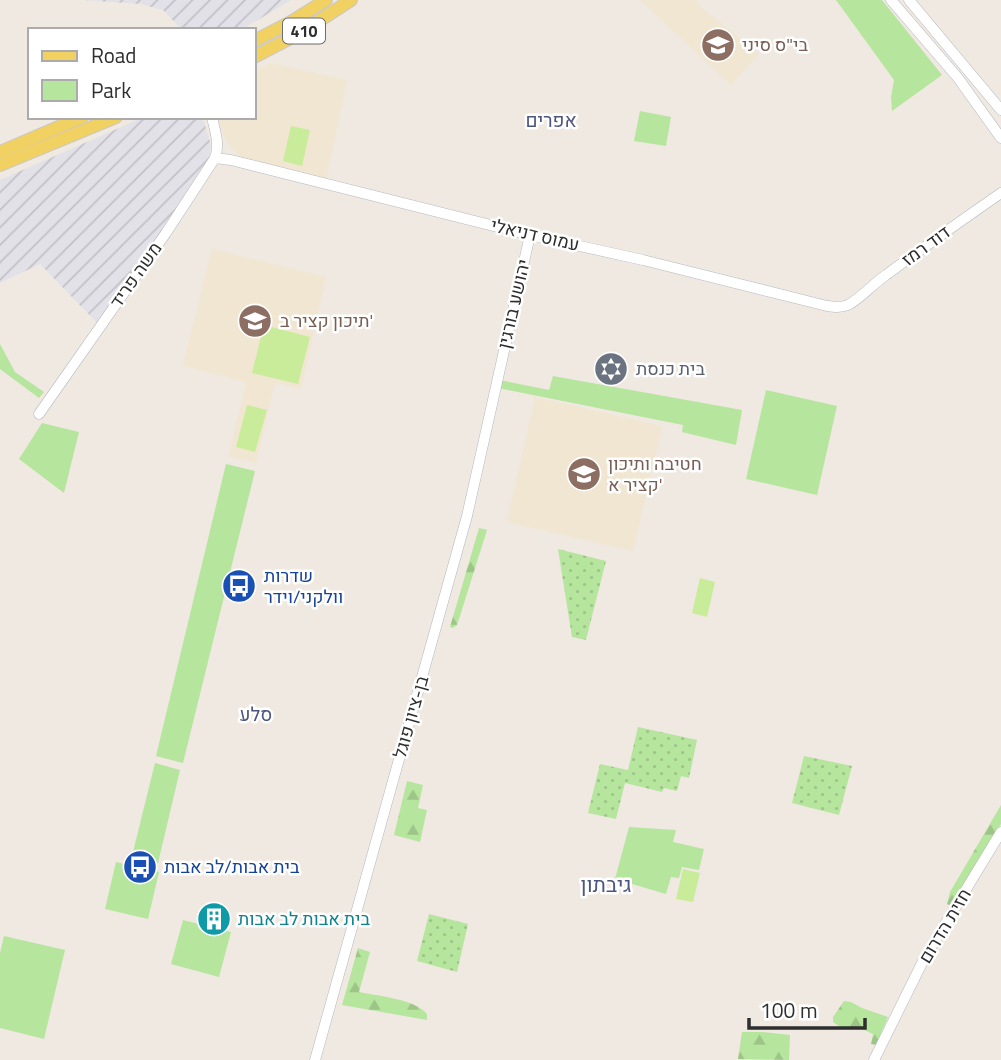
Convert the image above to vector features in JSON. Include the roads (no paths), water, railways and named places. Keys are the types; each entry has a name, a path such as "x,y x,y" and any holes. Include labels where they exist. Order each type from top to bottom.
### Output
{"main road":[{"name":"410","path":"256,40 326,0"},
{"name":"410","path":"256,56 300,33 351,0"},
{"path":"0,152 77,119"},
{"path":"0,164 111,119"},
{"path":"0,173 82,132"}],"street":[{"path":"891,0 964,85 1001,138"},
{"path":"909,0 1001,110"},
{"path":"207,119 220,147 231,160"},
{"name":"משה פריד","path":"39,414 166,233 215,158 216,134 212,119"},
{"name":"עמוס דניאלי","path":"215,158 827,306 838,307 853,301"},
{"name":"דוד רמז","path":"853,301 998,196"},
{"name":"יהושע בורגין","path":"499,373 530,235"},
{"name":"בן-ציון פוגל","path":"315,1060 467,516 499,373"},
{"name":"חזית הדרום","path":"874,1060 925,957 1001,832"}],"place":[{"name":"בי\"ס סיני","path":"718,45"},
{"name":"תיכון קציר ב'","path":"255,321"},
{"name":"בית כנסת","path":"611,369"},
{"name":"חטיבה ותיכון קציר א'","path":"584,474"},
{"name":"שדרות וולקני/וידר","path":"239,586"},
{"name":"בית אבות/לב אבות","path":"140,867"},
{"name":"בית אבות לב אבות","path":"214,919"}],"district":[{"name":"אפרים","path":"551,120"},
{"name":"סלע","path":"256,714"},
{"name":"גיבתון","path":"606,885"}]}
